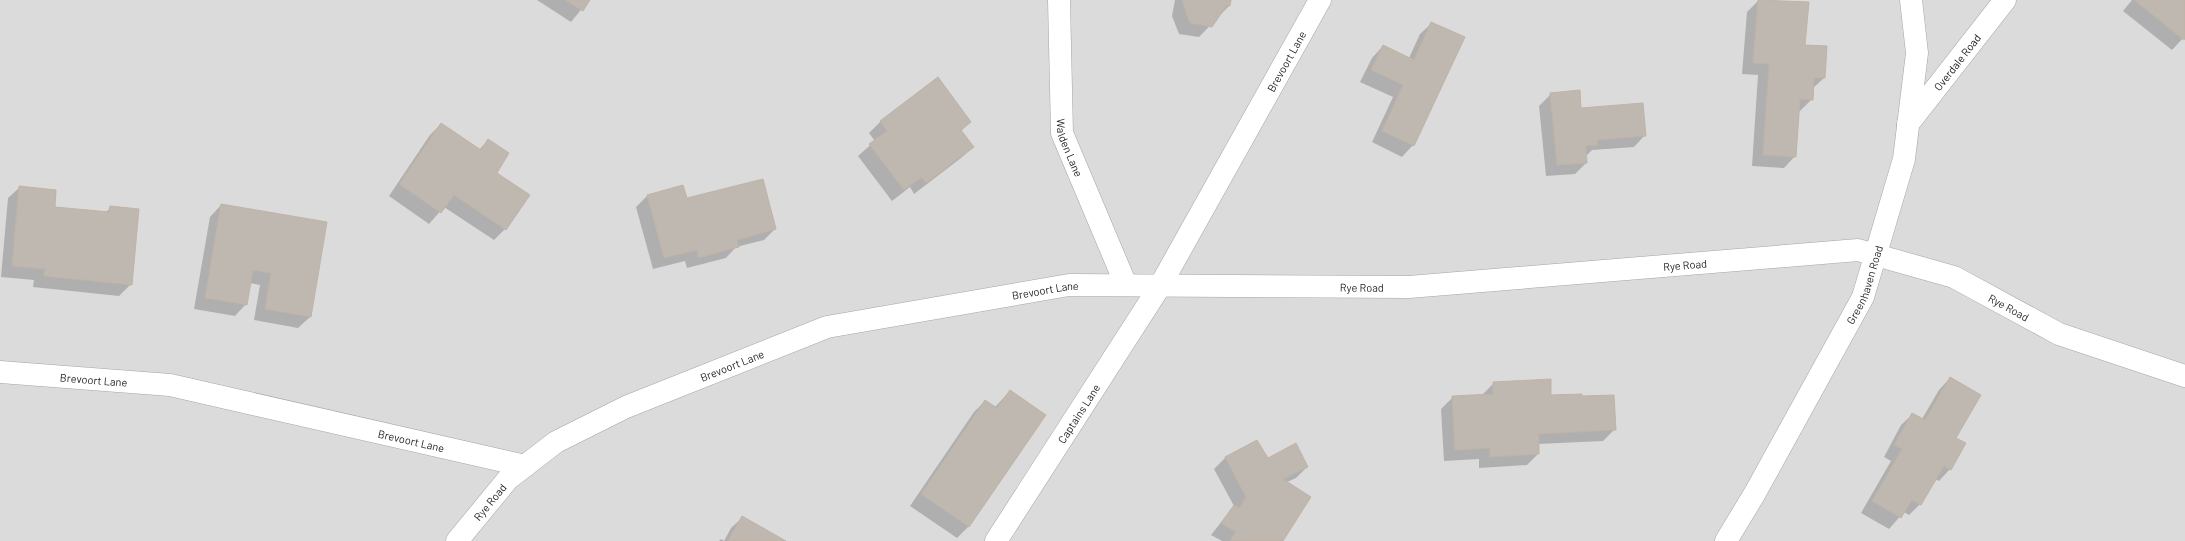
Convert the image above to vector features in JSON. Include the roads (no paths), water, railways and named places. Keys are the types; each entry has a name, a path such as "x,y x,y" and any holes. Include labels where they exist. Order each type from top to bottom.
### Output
{"street":[{"name":"Walden Lane","path":"1059,0 1062,133 1126,285"},
{"name":"Brevoort Lane","path":"0,372 170,385 525,466 556,442 626,407 827,327 1069,285 1160,286 1320,0"},
{"name":"Greenhaven Road","path":"1726,541 1755,493 1862,297 1904,159 1917,53 1911,0"},
{"name":"Overdale Road","path":"1908,124 2005,0"},
{"name":"Rye Road","path":"1160,286 1409,287 1858,250 1954,277 2059,334 2185,376"},
{"name":"Captains Lane","path":"996,541 1160,286"},
{"name":"Rye Road","path":"457,541 508,479 525,466"}]}
